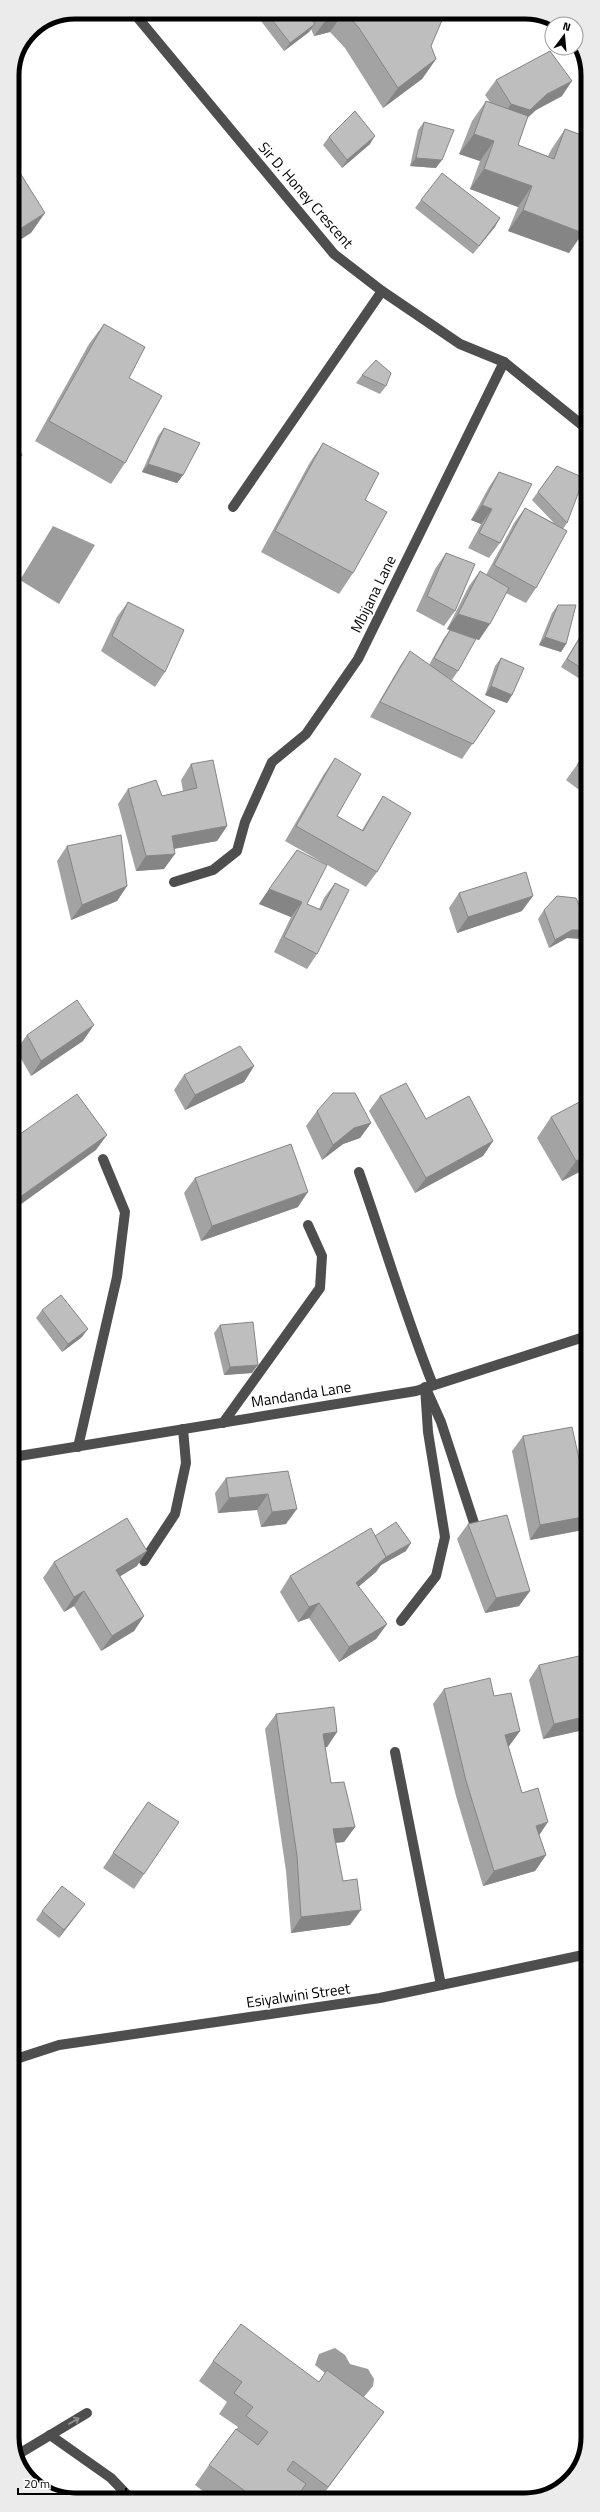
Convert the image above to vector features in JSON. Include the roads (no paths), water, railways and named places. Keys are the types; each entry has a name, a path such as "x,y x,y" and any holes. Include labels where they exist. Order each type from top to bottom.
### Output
{"street":[{"name":"Sir D. Honey Crescent","path":"139,19 334,254 382,291 460,344 504,362 581,424"},
{"path":"233,507 382,291"},
{"name":"Mbijana Lane","path":"174,882 213,870 237,851 245,822 272,762 306,734 358,659 504,362"},
{"path":"78,1447 117,1277 125,1212 103,1159"},
{"path":"359,1172 386,1248 408,1323 476,1529"},
{"path":"222,1423 320,1288 322,1256 308,1225"},
{"name":"Mandanda Lane","path":"19,1456 222,1423 429,1386 581,1338"},
{"path":"401,1622 436,1576 445,1537 428,1432 429,1386"},
{"path":"144,1561 175,1514 186,1463 183,1429"},
{"path":"395,1752 441,1985"},
{"name":"Esiyalwini Street","path":"19,2058 59,2045 380,1998 581,1955"},
{"path":"21,2452 87,2413"},
{"path":"50,2435 112,2478 126,2493"}]}
